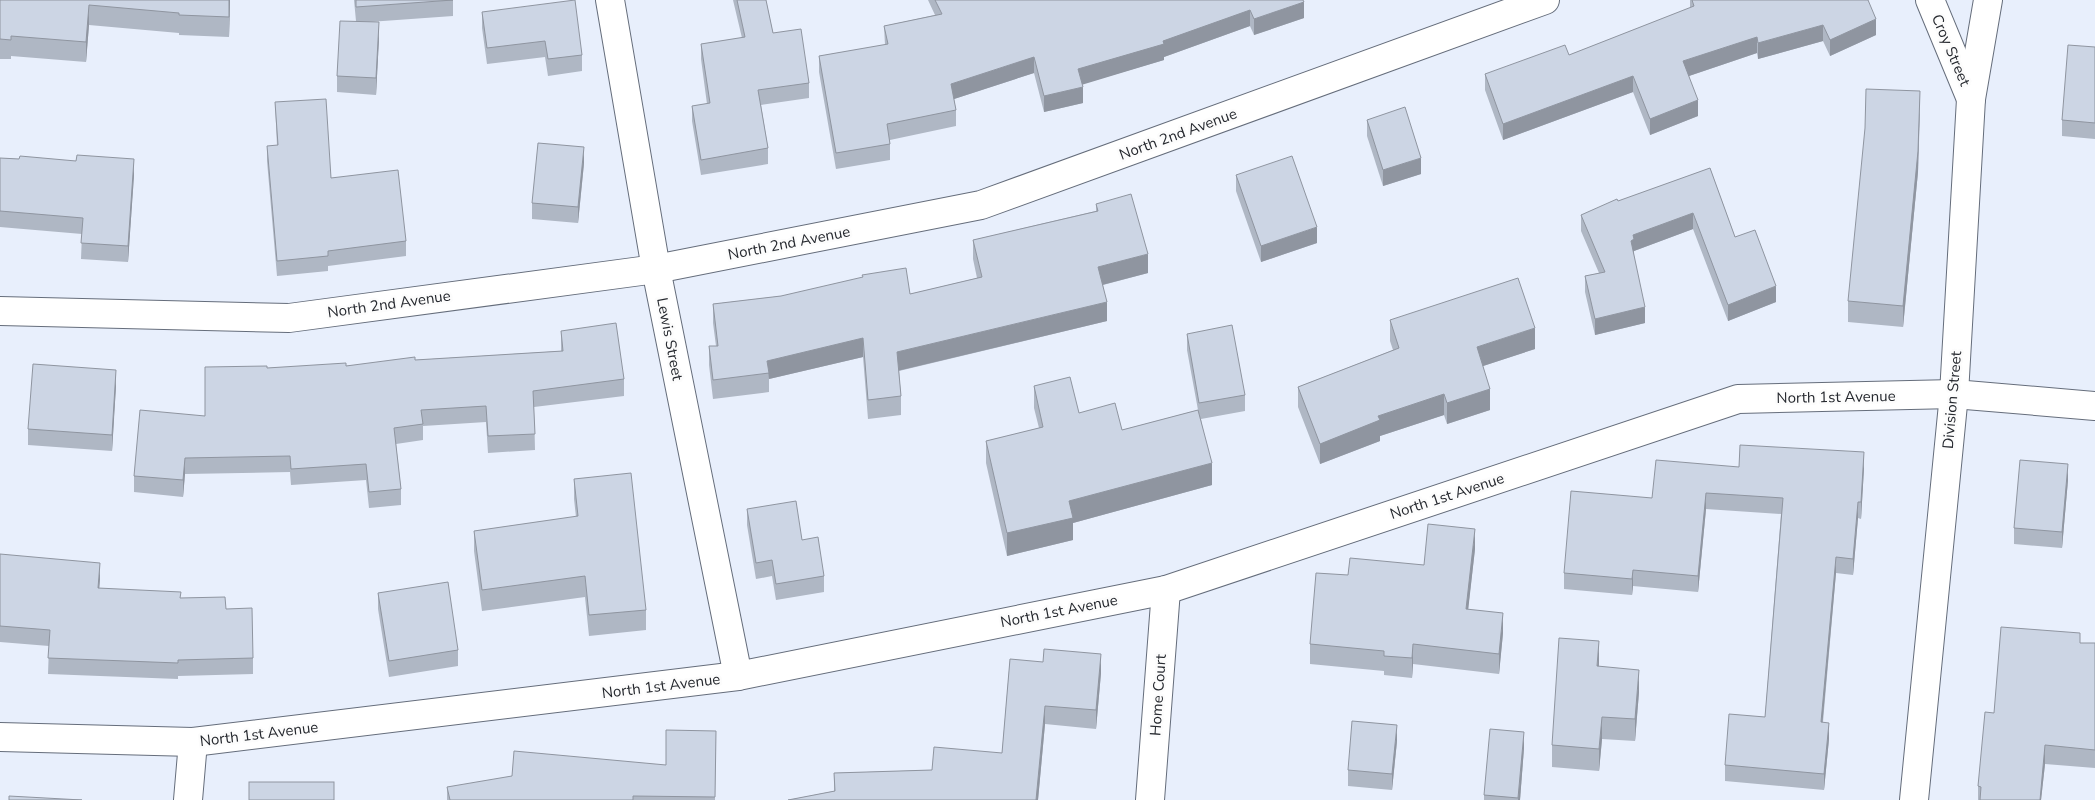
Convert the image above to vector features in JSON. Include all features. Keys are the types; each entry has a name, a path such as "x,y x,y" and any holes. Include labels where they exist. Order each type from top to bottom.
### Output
{"street":[{"name":"Lewis Street","path":"610,0 656,269 738,676"},
{"name":"North 2nd Avenue","path":"0,311 290,318 656,269 981,206 1545,0"},
{"name":"Croy Street","path":"1930,0 1972,99"},
{"name":"Division Street","path":"1914,800 1954,394 1972,99 1988,0"},
{"name":"North 1st Avenue","path":"0,737 193,742 738,676 1166,590 1738,399 1954,394 2095,406"},
{"name":"Home Court","path":"1150,800 1166,590"},
{"path":"188,800 193,742"}],"building":[{"path":"0,0 229,0 229,17 179,15 179,13 89,5 86,42 11,36 11,40 0,39"},
{"path":"356,0 453,0 356,7"},
{"path":"575,0 582,55 548,59 545,41 487,48 482,12"},
{"path":"737,0 766,0 773,33 801,29 809,83 758,90 768,148 701,160 692,106 710,103 701,44 745,37"},
{"path":"935,0 1303,0 1304,2 1254,19 1250,10 1163,41 1164,44 1078,69 1083,87 1044,96 1034,57 951,84 956,110 887,124 890,144 836,153 819,56 888,44 884,26 942,14"},
{"path":"1692,0 1868,0 1876,19 1830,40 1823,25 1758,43 1757,37 1683,61 1698,100 1650,119 1633,76 1503,124 1485,74 1565,45 1569,55 1694,6"},
{"path":"340,21 379,22 376,78 337,76"},
{"path":"2068,45 2095,47 2095,123 2062,120"},
{"path":"1866,89 1920,91 1918,151 1903,306 1848,301 1865,128"},
{"path":"326,99 331,178 398,170 406,241 328,251 328,256 277,261 267,146 278,145 275,102"},
{"path":"1405,107 1421,158 1383,170 1367,120"},
{"path":"538,143 584,147 578,207 532,203"},
{"path":"77,155 134,159 128,246 81,243 83,218 0,211 0,158 19,159 20,156 76,161"},
{"path":"1292,156 1317,227 1261,246 1236,175"},
{"path":"1710,168 1735,237 1755,230 1776,286 1728,305 1693,213 1633,235 1634,239 1631,241 1645,307 1595,319 1585,276 1605,272 1581,215 1617,199 1618,201"},
{"path":"1131,194 1148,254 1098,267 1107,302 897,352 901,396 868,400 863,338 767,361 769,373 713,380 709,346 718,346 713,304 781,296 863,277 862,275 906,268 910,294 982,277 973,240 1098,211 1096,204"},
{"path":"1518,278 1535,328 1477,347 1490,389 1447,403 1444,394 1378,416 1380,420 1320,444 1298,387 1399,348 1390,320"},
{"path":"616,323 624,379 533,391 535,434 488,436 486,406 421,410 423,424 394,428 401,489 369,492 366,464 291,469 290,456 185,458 183,480 134,476 140,410 205,416 205,367 267,366 267,368 346,363 346,366 415,357 415,360 563,351 561,331"},
{"path":"1232,325 1245,395 1199,403 1187,334"},
{"path":"33,364 116,370 112,435 28,429"},
{"path":"1070,377 1079,413 1115,403 1122,430 1198,410 1212,463 1069,501 1073,518 1007,533 986,441 1043,427 1034,386"},
{"path":"1740,445 1864,452 1861,502 1858,502 1853,559 1836,557 1821,722 1829,723 1824,774 1725,765 1729,714 1765,717 1783,498 1706,493 1698,576 1633,570 1632,579 1564,573 1571,491 1652,498 1656,460 1739,467"},
{"path":"2020,460 2068,464 2062,532 2014,528"},
{"path":"631,473 646,610 589,615 585,576 482,590 474,531 578,516 574,479"},
{"path":"796,501 802,540 818,537 824,576 776,584 772,560 756,563 747,509"},
{"path":"1428,524 1475,529 1466,609 1503,613 1499,654 1413,644 1412,658 1384,656 1384,651 1310,644 1316,573 1348,575 1350,558 1424,565"},
{"path":"0,554 100,563 98,588 181,592 180,598 225,597 226,609 252,608 253,658 178,660 178,663 48,658 50,630 0,626"},
{"path":"448,582 458,650 389,661 378,593"},
{"path":"2001,627 2080,633 2080,643 2095,643 2095,750 2045,745 2040,800 1980,800 1981,787 1978,786 1985,712 1994,713"},
{"path":"1559,638 1599,641 1597,666 1639,670 1635,719 1602,717 1599,749 1552,745"},
{"path":"1044,649 1101,654 1096,710 1045,706 1036,800 788,800 835,791 834,773 932,770 934,747 1002,753 1010,659 1043,662"},
{"path":"1352,721 1397,725 1392,774 1348,770"},
{"path":"1490,729 1524,732 1518,798 1484,795"},
{"path":"666,730 716,731 715,797 633,796 633,800 450,800 447,787 512,776 514,751 666,765"},
{"path":"249,782 334,782 334,800 249,800"},
{"path":"9,796 82,800 9,800"}]}
